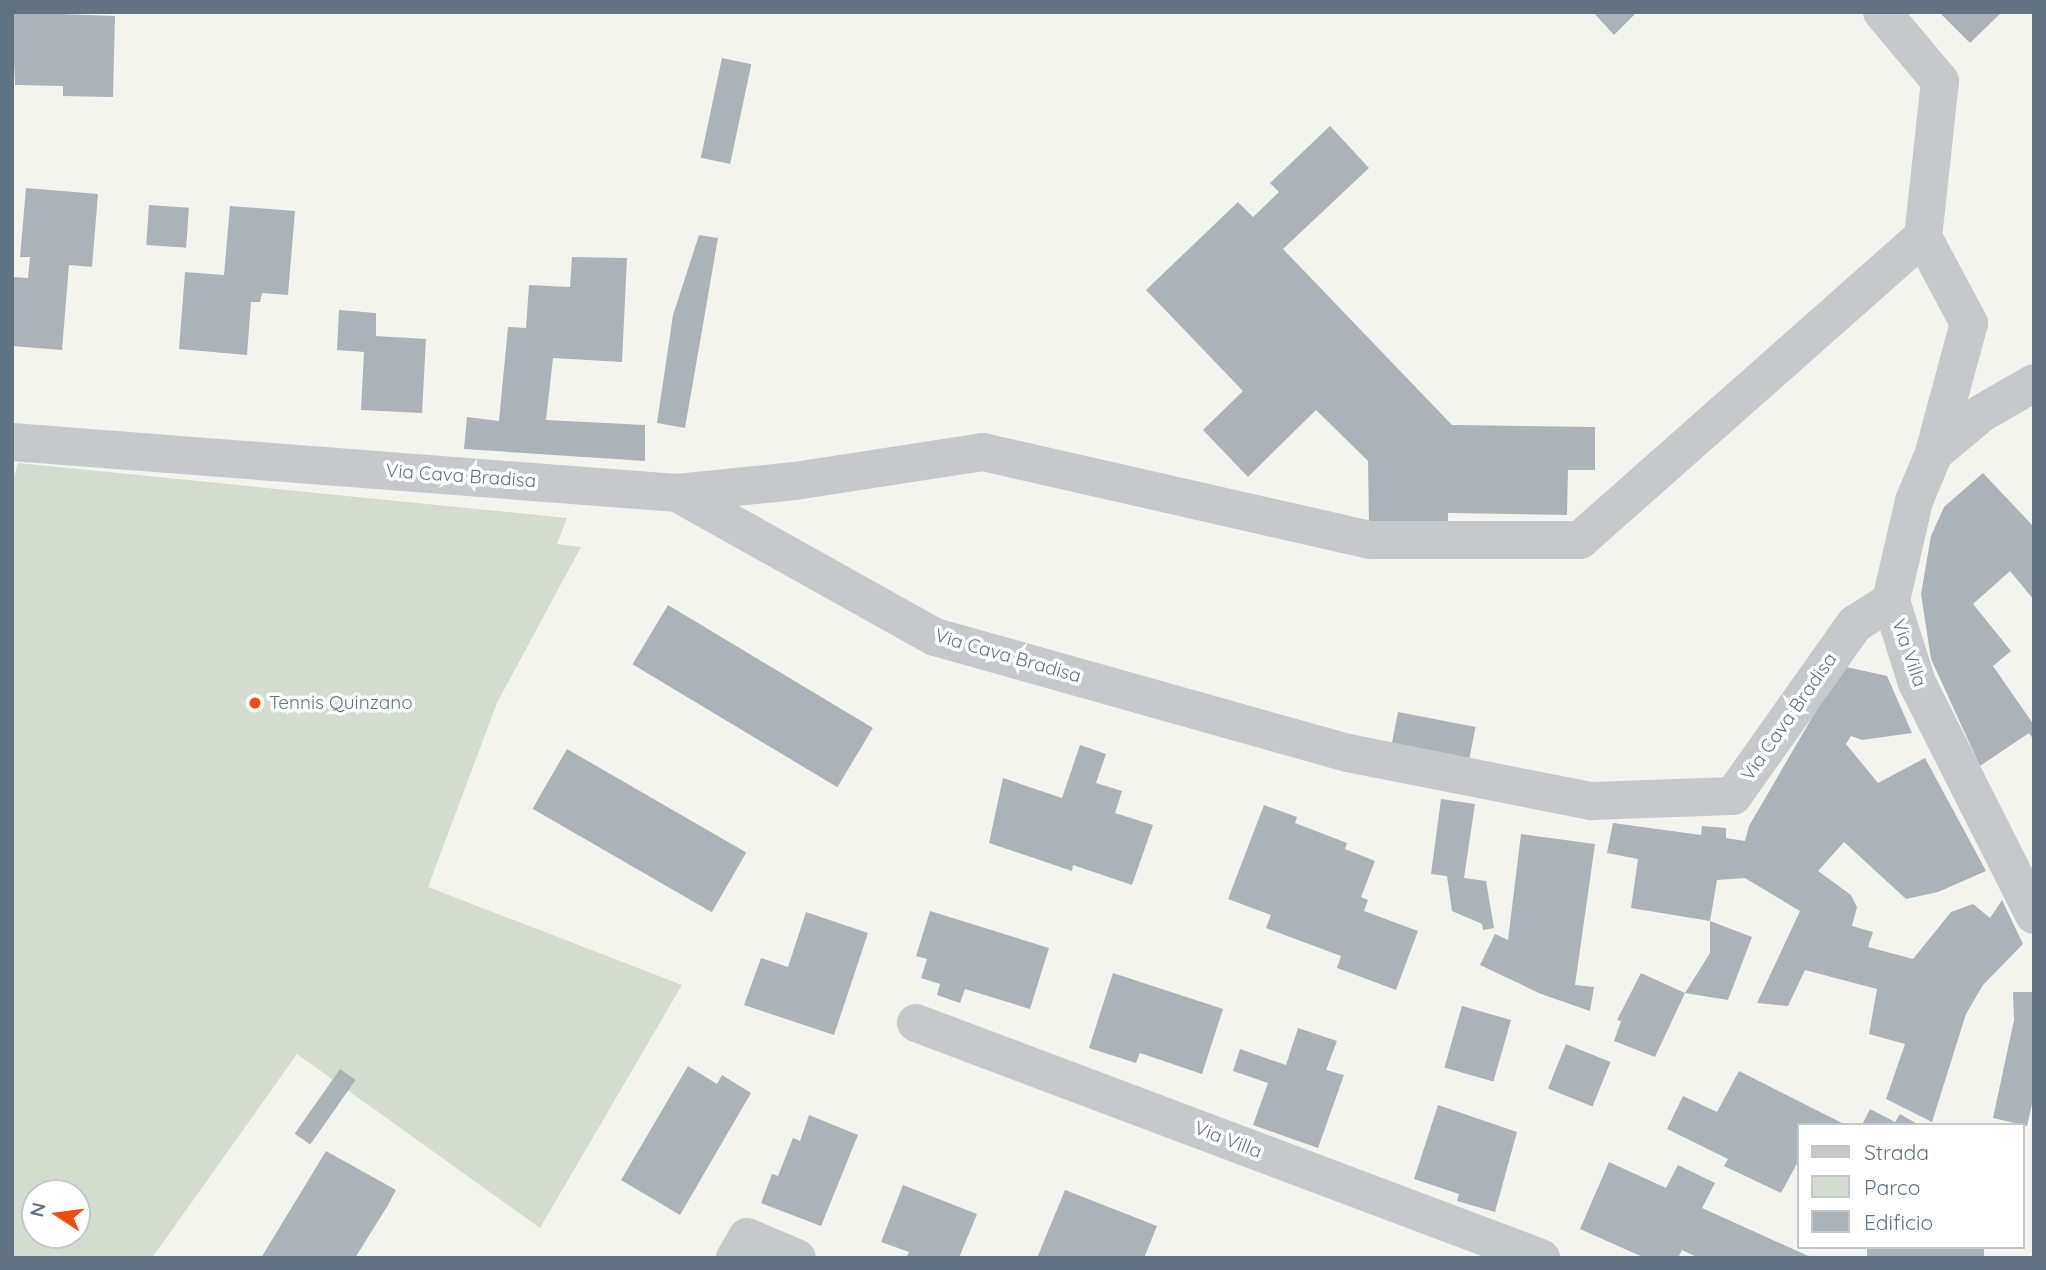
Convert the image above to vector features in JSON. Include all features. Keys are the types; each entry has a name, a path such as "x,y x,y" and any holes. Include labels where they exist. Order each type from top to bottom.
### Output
{"street":[{"path":"1882,12 1940,81 1923,237 1969,323 1934,453"},
{"path":"677,493 794,481 983,452 1371,540 1580,540 1923,237"},
{"name":"Via Villa","path":"2034,383 1982,413 1934,453 1914,501 1891,601 1917,683 2034,915"},
{"name":"Via Cava Bradisa","path":"12,442 677,493 935,637 1348,753 1591,801 1733,796 1855,624 1891,601"},
{"name":"Via Villa","path":"915,1023 1541,1258"},
{"path":"735,1258 747,1237 797,1258"}],"green space":[{"name":"Tennis Quinzano","path":"18,463 567,518 557,544 581,547 497,703 428,887 682,985 540,1228 297,1054 152,1258 12,1258 12,484"}],"building":[{"path":"12,12 115,16 113,97 63,96 63,86 15,85"},
{"path":"1593,12 1637,12 1614,35"},
{"path":"1939,12 2002,12 1970,43"},
{"path":"722,58 751,64 730,164 701,158"},
{"path":"1330,126 1369,168 1283,249 1452,425 1595,427 1595,470 1568,470 1567,515 1448,513 1448,528 1369,527 1368,461 1316,410 1248,477 1203,430 1243,391 1146,290 1238,202 1253,217 1279,192 1270,183"},
{"path":"26,188 98,194 92,267 69,265 62,350 12,346 12,277 28,278 30,257 20,257"},
{"path":"149,205 189,208 186,248 146,245"},
{"path":"230,206 295,211 288,295 262,293 260,302 251,302 247,355 179,349 185,272 224,275"},
{"path":"699,235 718,238 685,428 657,423 673,315"},
{"path":"572,257 627,258 622,362 553,358 546,420 645,425 645,461 464,449 467,417 499,421 508,327 526,328 529,285 570,287"},
{"path":"339,310 376,313 376,336 426,339 422,413 361,410 364,352 337,350"},
{"path":"1983,473 2034,527 2034,600 2010,571 1973,604 2011,651 1993,666 2034,725 2034,740 2029,733 1980,766 1931,659 1921,594 1931,536 1944,507"},
{"path":"668,605 873,728 837,787 632,664"},
{"path":"1842,666 1887,676 1912,733 1862,740 1851,736 1846,744 1878,783 1925,758 1986,871 1938,892 1906,899 1844,842 1818,871 1851,895 1857,907 1852,926 1873,932 1868,947 1913,959 1951,912 1973,904 1990,918 2002,900 2023,944 1983,985 1966,1014 1932,1122 1886,1099 1905,1044 1869,1034 1877,989 1805,970 1788,1006 1757,1003 1800,911 1745,878 1717,880 1710,921 1631,908 1638,859 1607,853 1613,823 1701,835 1702,826 1726,828 1726,838 1745,841 1749,826"},
{"path":"1398,712 1476,727 1466,775 1389,760"},
{"path":"1080,745 1106,754 1096,783 1122,791 1115,813 1153,825 1132,885 1073,865 1072,871 989,843 1003,778 1062,798"},
{"path":"567,749 746,852 712,912 532,809"},
{"path":"1441,799 1475,804 1464,878 1486,881 1494,928 1483,930 1482,924 1452,911 1447,876 1431,874"},
{"path":"1264,805 1297,817 1295,823 1347,843 1345,849 1375,861 1361,897 1368,900 1364,911 1418,931 1396,990 1337,968 1341,956 1266,928 1271,915 1228,899"},
{"path":"1521,834 1595,844 1575,985 1594,987 1590,1011 1541,994 1480,965 1495,934 1508,940"},
{"path":"930,911 1049,948 1030,1009 965,989 960,1003 937,995 940,984 921,978 927,959 916,956"},
{"path":"806,912 868,933 834,1035 744,1005 761,958 788,967"},
{"path":"1710,921 1752,937 1728,1000 1685,993 1710,953"},
{"path":"1113,973 1223,1009 1202,1074 1140,1053 1136,1063 1089,1048"},
{"path":"1641,973 1685,993 1655,1057 1614,1041 1621,1021 1617,1020"},
{"path":"2013,992 2034,992 2034,1095 2027,1126 2025,1123 1993,1118 2014,1020"},
{"path":"1462,1006 1511,1020 1493,1082 1444,1068"},
{"path":"1298,1028 1337,1041 1326,1070 1344,1075 1318,1148 1253,1125 1268,1083 1233,1071 1240,1049 1286,1065"},
{"path":"1566,1044 1611,1062 1593,1106 1548,1089"},
{"path":"688,1066 717,1084 722,1075 751,1093 680,1215 621,1180"},
{"path":"340,1069 356,1080 310,1145 295,1134"},
{"path":"1739,1071 1842,1123 1798,1123 1798,1162 1781,1193 1724,1166 1728,1159 1667,1129 1683,1096 1717,1112"},
{"path":"1438,1105 1517,1132 1495,1212 1457,1201 1459,1194 1414,1179"},
{"path":"1870,1109 1895,1122 1900,1114 1916,1123 1863,1123"},
{"path":"809,1115 858,1135 821,1226 761,1203 772,1174 778,1176 793,1138 800,1141"},
{"path":"326,1151 396,1190 388,1205 355,1258 261,1258"},
{"path":"1609,1162 1666,1188 1678,1165 1715,1183 1702,1208 1813,1258 1699,1258 1682,1250 1678,1258 1645,1258 1580,1229"},
{"path":"903,1185 977,1214 959,1258 906,1258 909,1252 881,1242"},
{"path":"1065,1190 1157,1226 1144,1258 1037,1258"},
{"path":"1867,1249 1984,1249 1984,1258 1867,1258"}],"place":[{"name":"Tennis Quinzano","path":"255,703"}]}
